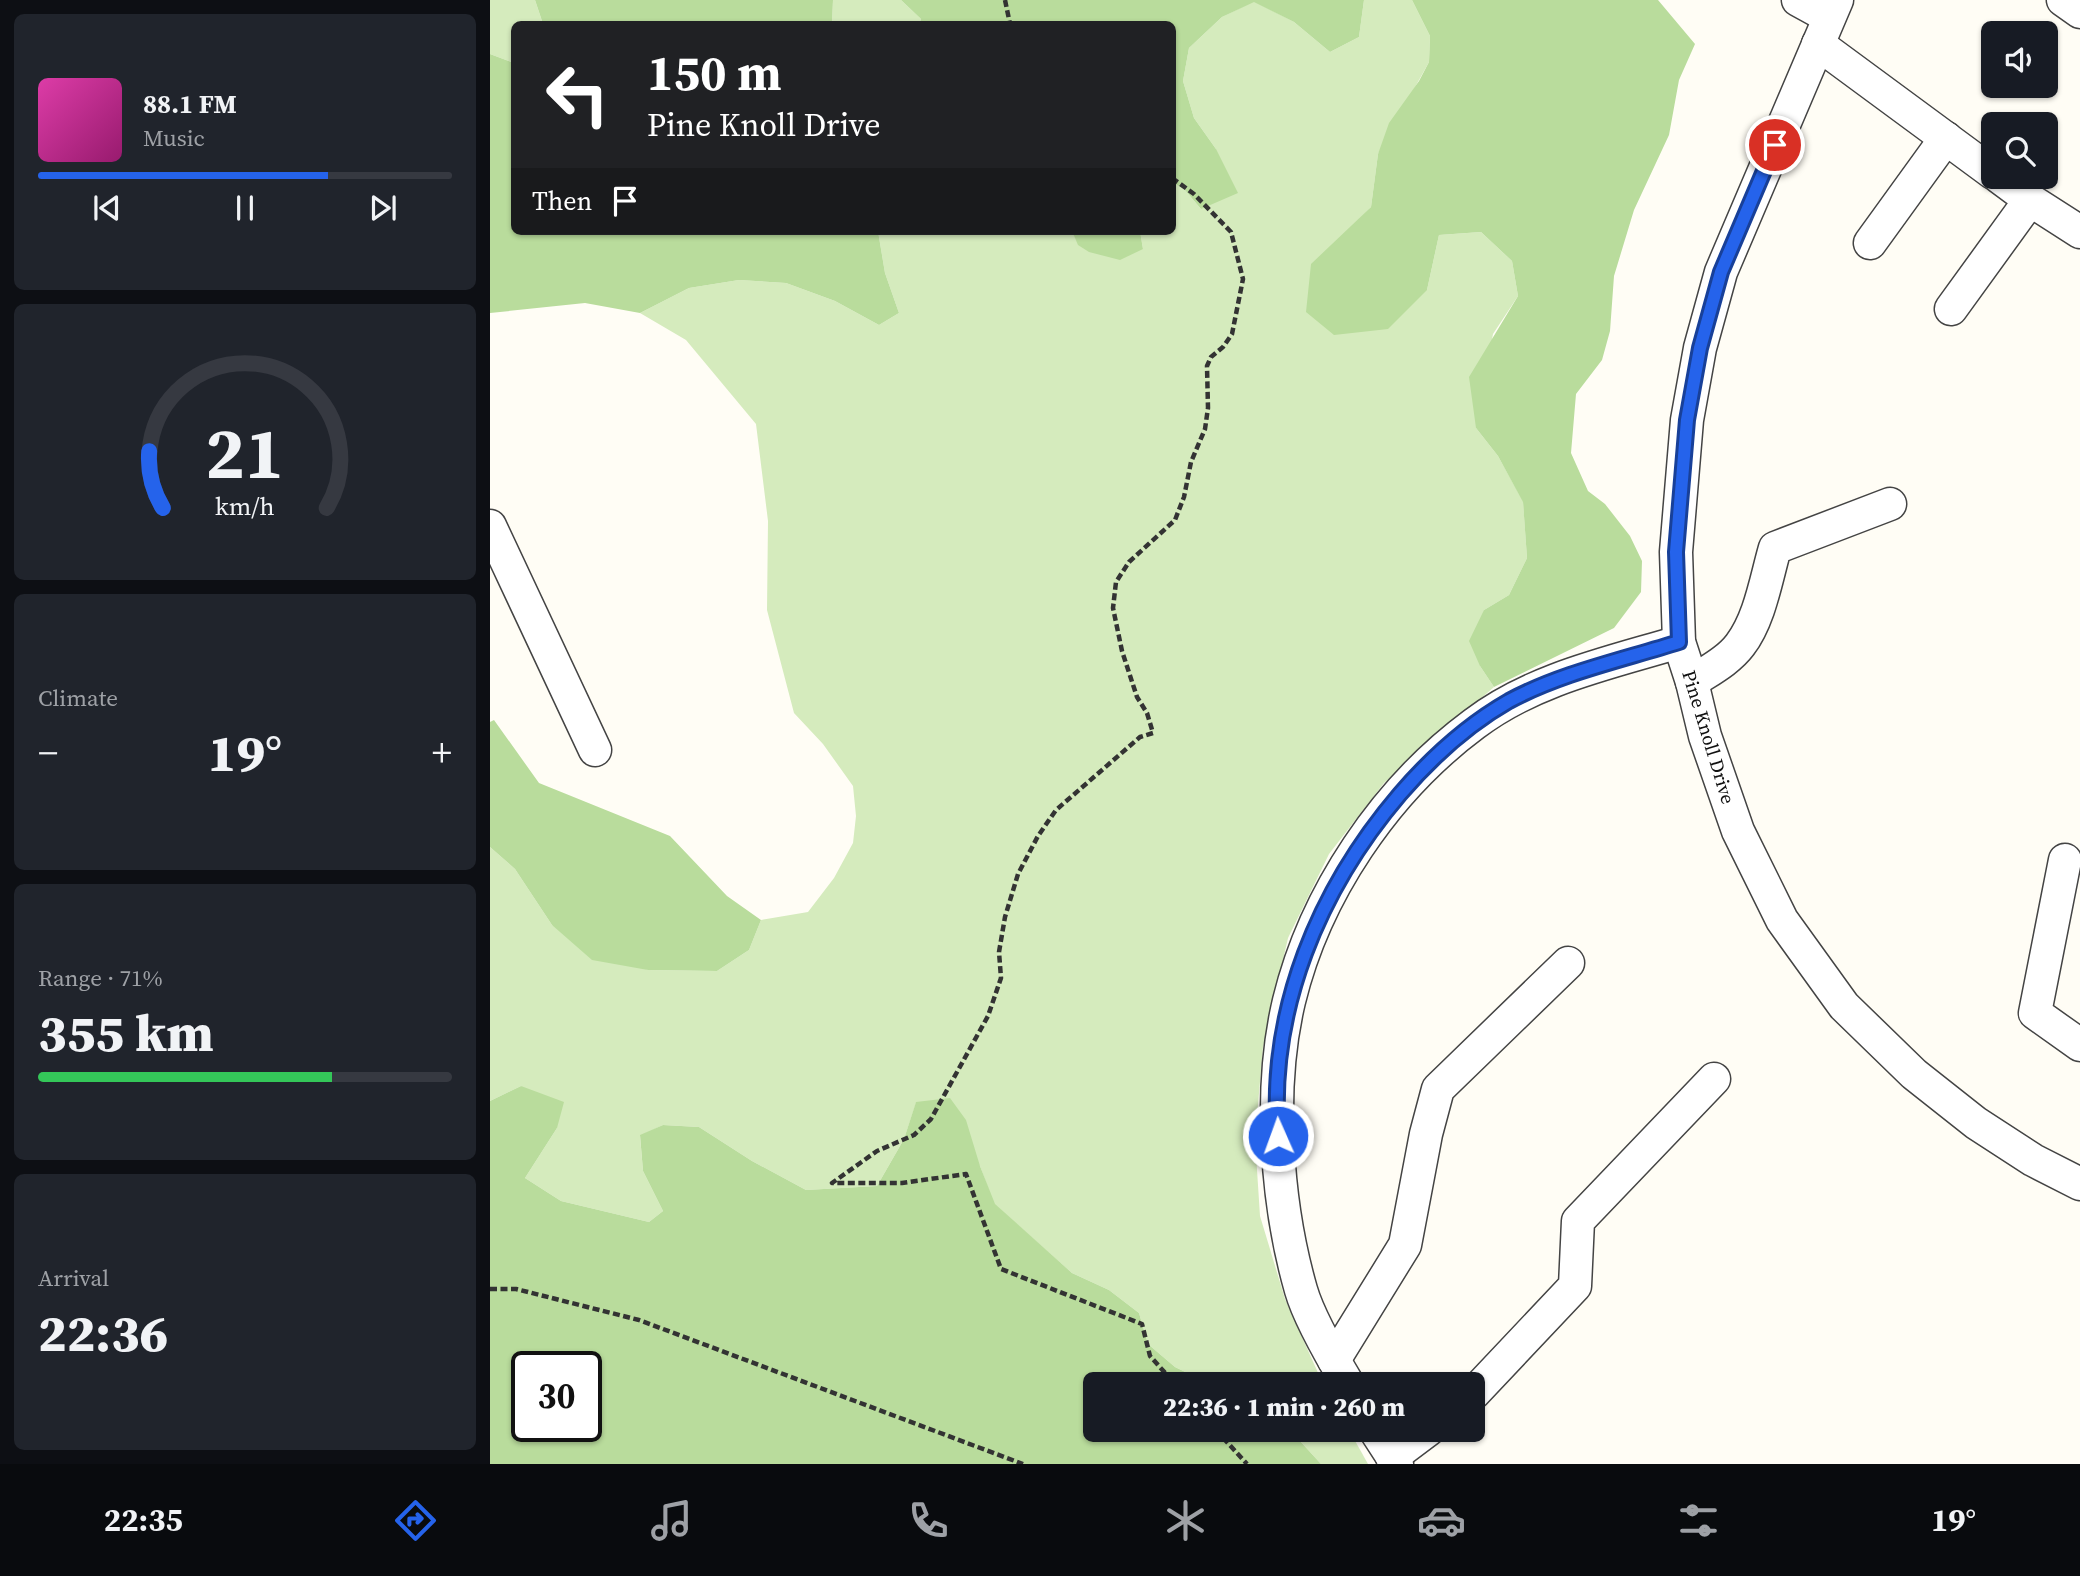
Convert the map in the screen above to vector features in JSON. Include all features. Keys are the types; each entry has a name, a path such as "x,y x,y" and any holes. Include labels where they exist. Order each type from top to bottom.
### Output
{"street":[{"path":"1798,0 1828,20 1946,138 1981,164"},
{"path":"2063,0 2080,12"},
{"name":"Pine Knoll Drive","path":"1828,20 1721,272 1700,348 1687,420 1676,552 1679,642 1705,736 1738,831 1782,920 1844,1006 1914,1074 1966,1115 2033,1160 2080,1184"},
{"path":"1870,243 1946,138"},
{"path":"2015,189 2080,232"},
{"path":"1951,309 2030,200"},
{"path":"1692,682 1727,658 1741,644 1757,611 1775,548 1890,504"},
{"path":"490,526 596,750"},
{"path":"1341,1372 1301,1292 1283,1216 1276,1109 1289,1002 1309,939 1338,880 1374,824 1421,769 1474,724 1508,702 1545,684 1679,642"},
{"path":"2064,860 2035,1013 2080,1045"},
{"path":"1341,1372 1405,1245 1426,1134 1438,1088 1568,963"},
{"path":"1485,1381 1575,1286 1578,1221 1714,1079"},
{"path":"1382,1442 1394,1461 1415,1442"}],"path":[{"path":"1004,0 1009,21"},
{"path":"1164,1372 1150,1356 1142,1324 1001,1269 966,1174 902,1184 832,1183 877,1151 914,1135 931,1119 988,1016 1001,978 999,952 1005,917 1018,874 1038,836 1056,810 1140,737 1153,733 1122,651 1113,608 1116,582 1129,562 1175,520 1184,497 1191,462 1205,429 1208,408 1207,366 1232,334 1242,279 1231,232 1194,194 1176,180"},
{"path":"490,1289 516,1289 639,1320 1023,1464"},
{"path":"1227,1442 1247,1464"}],"green space":[{"path":"490,0 535,0 542,21 511,21 511,62 490,54"},
{"path":"535,0 833,0 832,21 542,21"},
{"path":"833,0 901,0 921,19 920,21 832,21"},
{"path":"901,0 1364,0 1359,37 1330,52 1294,22 1254,2 1222,17 1189,48 1183,81 1194,118 1216,149 1238,193 1201,209 1184,189 1176,185 1176,21 920,21"},
{"path":"1364,0 1412,0 1430,36 1429,62 1378,154 1371,207 1350,229 1427,290 1439,235 1481,232 1512,261 1518,296 1493,334 1476,428 1498,456 1523,501 1527,558 1509,595 1484,610 1480,666 1494,687 1384,783 1329,854 1288,938 1263,1047 1255,1139 1260,1216 1285,1299 1318,1372 1185,1372 1175,1367 1148,1344 1139,1313 1109,1290 1072,1273 994,1204 980,1166 916,1103 904,1139 877,1186 806,1190 752,1161 699,1127 663,1125 640,1136 643,1171 663,1211 649,1222 561,1201 525,1178 557,1128 521,1086 490,1101 490,847 515,869 552,925 648,970 717,971 749,950 761,920 808,912 834,878 853,843 856,816 853,786 823,744 794,713 767,610 768,521 756,424 686,340 640,313 689,288 739,280 786,283 835,301 879,325 899,313 885,273 879,235 1074,235 1079,245 1143,249 1141,235 1176,235 1176,185 1184,189 1201,209 1216,149 1194,118 1183,81 1189,48 1222,17 1254,1 1294,22 1330,52 1359,37"},
{"path":"1412,0 1658,0 1695,44 1679,80 1669,135 1634,210 1614,276 1610,331 1602,360 1576,394 1571,453 1588,491 1605,504 1630,536 1642,561 1641,592 1614,628 1494,687 1480,666 1469,641 1484,610 1509,595 1527,558 1523,502 1498,456 1476,428 1469,377 1518,296 1512,261 1481,232 1439,235 1427,290 1388,329 1334,335 1306,312 1311,264 1371,207 1378,154 1389,123 1429,62 1430,36"},
{"path":"490,54 511,62 511,235 879,235 885,273 899,313 879,325 835,301 786,283 739,280 689,288 640,313 585,303 490,313"},
{"path":"1074,235 1141,235 1143,249 1120,260 1089,252 1078,245"},
{"path":"494,720 539,783 670,836 727,896 761,920 749,950 717,971 648,970 592,960 552,925 515,869 490,847 490,722"},
{"path":"521,1086 564,1102 557,1128 525,1178 561,1201 649,1222 663,1211 643,1171 640,1135 663,1125 699,1127 752,1161 806,1190 877,1186 904,1139 916,1102 950,1098 966,1120 995,1204 1072,1273 1109,1290 1139,1313 1148,1344 1175,1367 1185,1372 1083,1372 1083,1442 1301,1442 1321,1464 490,1464 490,1101"},
{"path":"1301,1442 1356,1442 1368,1464 1321,1464"}],"route":[{"path":"1278,1136 1276,1109 1289,1002 1309,939 1338,880 1374,824 1421,769 1474,724 1508,702 1545,684 1679,642 1676,552 1687,420 1700,348 1721,272 1775,145"}]}
